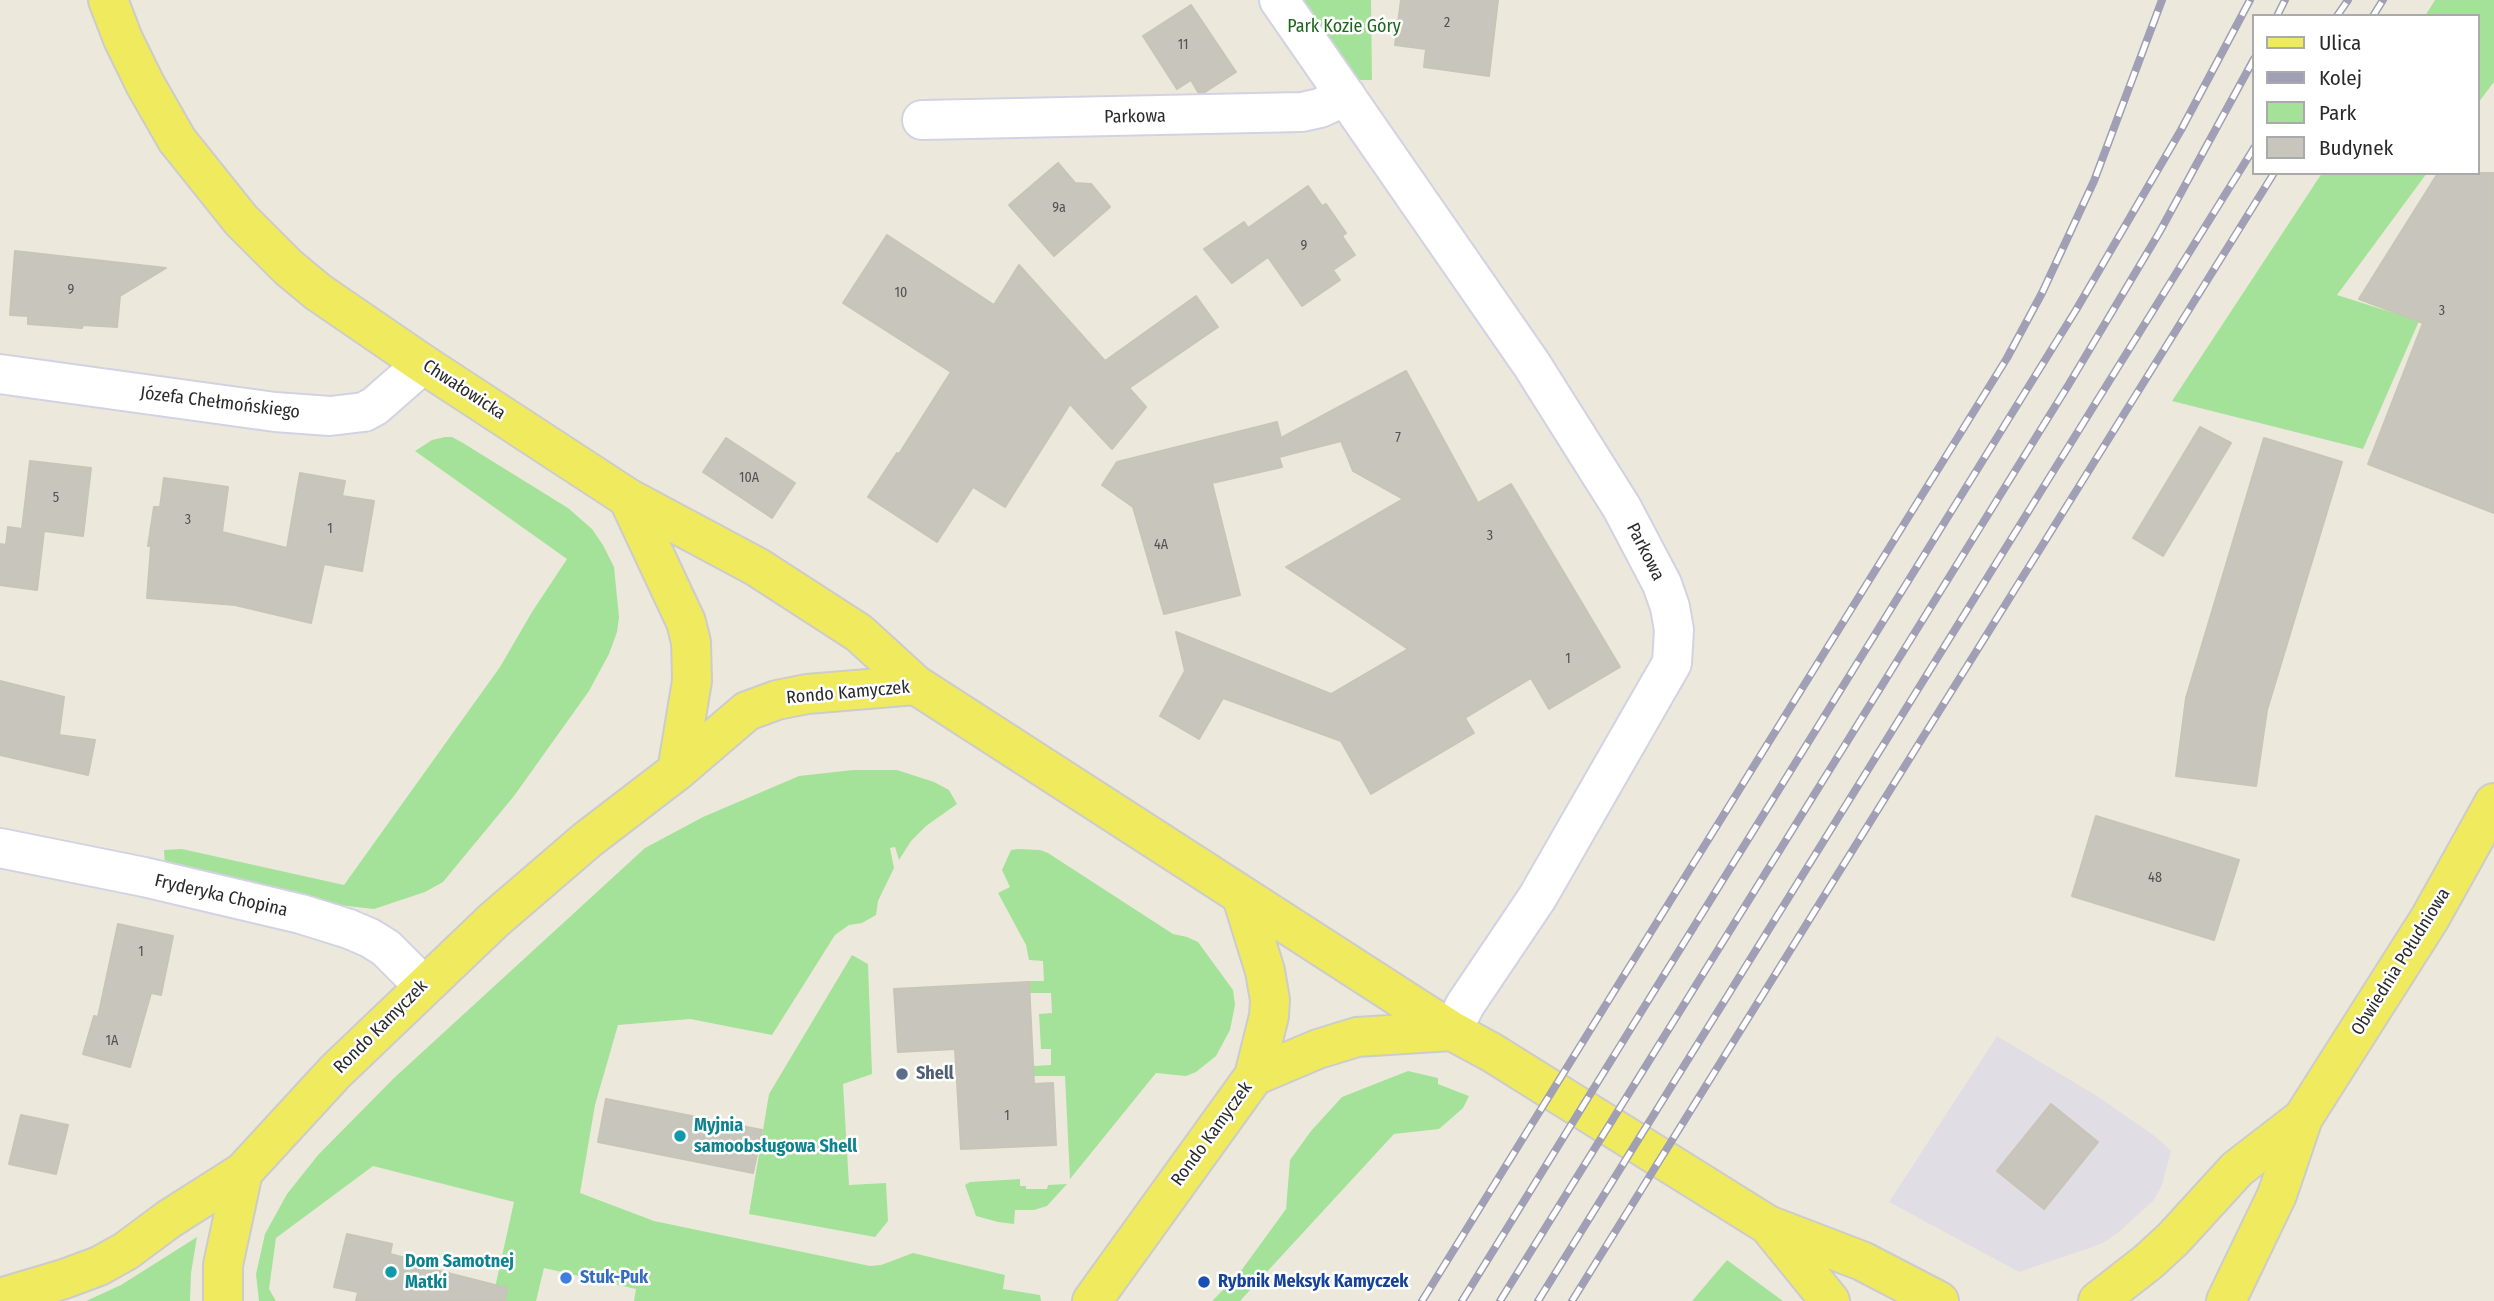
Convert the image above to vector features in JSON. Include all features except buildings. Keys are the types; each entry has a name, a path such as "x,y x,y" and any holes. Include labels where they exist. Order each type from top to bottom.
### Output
{"main road":[{"name":"Chwałowicka","path":"108,0 145,85 177,139 264,245 317,292 628,498 757,567 859,633 916,685"},
{"path":"628,498 686,622 691,642 692,681 677,771"},
{"name":"Rondo Kamyczek","path":"0,1298 99,1266 126,1251 169,1219 243,1172 335,1072 424,985 535,883 677,771 747,710 807,694 916,685 1242,897 1265,971 1270,1000 1269,1016 1254,1076 1091,1301"},
{"name":"Obwiednia Południowa","path":"2226,1301 2277,1195 2303,1118 2430,918 2494,803"},
{"path":"1242,897 1452,1031 1491,1052 1768,1225 1862,1261 1939,1301"},
{"path":"1254,1076 1318,1048 1348,1039 1452,1031"},
{"name":"Obwiednia Południowa","path":"2098,1301 2174,1239 2237,1169 2303,1118"},
{"path":"223,1301 223,1265 243,1172"},
{"path":"1768,1225 1830,1301"}],"street":[{"name":"Parkowa","path":"1279,0 1532,365 1622,508 1662,584 1670,607 1674,631 1672,663 1537,898 1485,973 1452,1031"},
{"name":"Parkowa","path":"922,120 1302,112 1320,108 1346,96"},
{"name":"Józefa Chełmońskiego","path":"0,374 275,412 330,416 364,412 375,406 423,364"},
{"name":"Fryderyka Chopina","path":"0,848 144,877 301,914 349,929 386,948 424,985"}],"shaded area":[{"path":"1997,1036 2097,1096 2156,1137 2171,1151 2162,1185 2154,1200 2119,1232 2101,1244 2019,1272 1889,1202"}],"green space":[{"name":"Park Kozie Góry","path":"1297,0 1371,0 1372,80 1345,80"},
{"path":"2435,0 2494,0 2494,82 2480,100 2480,14 2426,14"},
{"path":"2321,175 2426,175 2337,295 2419,321 2363,449 2172,401"},
{"path":"452,437 463,443 568,508 592,529 603,545 614,567 619,617 609,654 589,691 514,796 443,882 425,892 374,909 339,905 165,867 164,850 182,849 344,885 500,667 567,559 415,451 432,440"},
{"path":"853,770 897,770 934,782 949,790 957,804 926,826 911,841 899,860 895,847 890,848 894,868 878,901 876,915 862,923 849,925 835,935 772,1035 690,1019 618,1025 595,1105 580,1193 654,1221 870,1266 881,1265 913,1253 1005,1275 1003,1289 1040,1295 1041,1301 634,1301 636,1289 544,1268 536,1301 492,1301 514,1202 373,1166 276,1238 269,1289 276,1301 259,1301 256,1274 265,1234 287,1194 318,1155 394,1078 645,848 703,817 799,776"},
{"path":"1011,850 1048,853 1173,934 1198,942 1233,990 1235,1005 1230,1030 1216,1056 1196,1072 1186,1076 1156,1073 1070,1179 1065,1076 1034,1076 1034,1066 1051,1065 1051,1049 1041,1049 1039,1014 1052,1013 1051,993 1029,993 1029,981 1044,981 1043,961 1029,960 1026,945 998,893 1010,887 1002,870"},
{"path":"852,955 868,964 872,1074 843,1084 849,1185 886,1183 888,1221 875,1237 749,1214 769,1094"},
{"path":"1408,1071 1438,1078 1438,1084 1469,1096 1463,1108 1439,1129 1394,1134 1240,1301 1212,1301 1238,1275 1286,1209 1290,1160 1311,1131 1342,1097"},
{"path":"1020,1179 1020,1186 1026,1186 1026,1189 1047,1189 1048,1185 1067,1184 1047,1206 1034,1210 1015,1210 1014,1224 976,1216 965,1185 970,1182"},
{"path":"197,1237 190,1301 86,1301 121,1285"},
{"path":"1727,1260 1783,1301 1692,1301"}],"railway":[{"path":"1422,1301 2007,358 2042,293 2094,181 2162,0"},
{"path":"1462,1301 2076,310 2181,130 2250,0"},
{"path":"2278,14 2285,0"},
{"path":"2338,14 2348,0"},
{"path":"2374,14 2383,0"},
{"path":"1500,1301 2069,384 2159,233 2252,63"},
{"path":"1538,1301 2252,151"},
{"path":"1572,1301 2273,175"}],"place":[{"name":"Shell","path":"902,1074"},
{"name":"Myjnia samoobsługowa Shell","path":"680,1136"},
{"name":"Dom Samotnej Matki","path":"391,1272"},
{"name":"Stuk-Puk","path":"566,1278"},
{"name":"Rybnik Meksyk Kamyczek","path":"1204,1282"}]}
